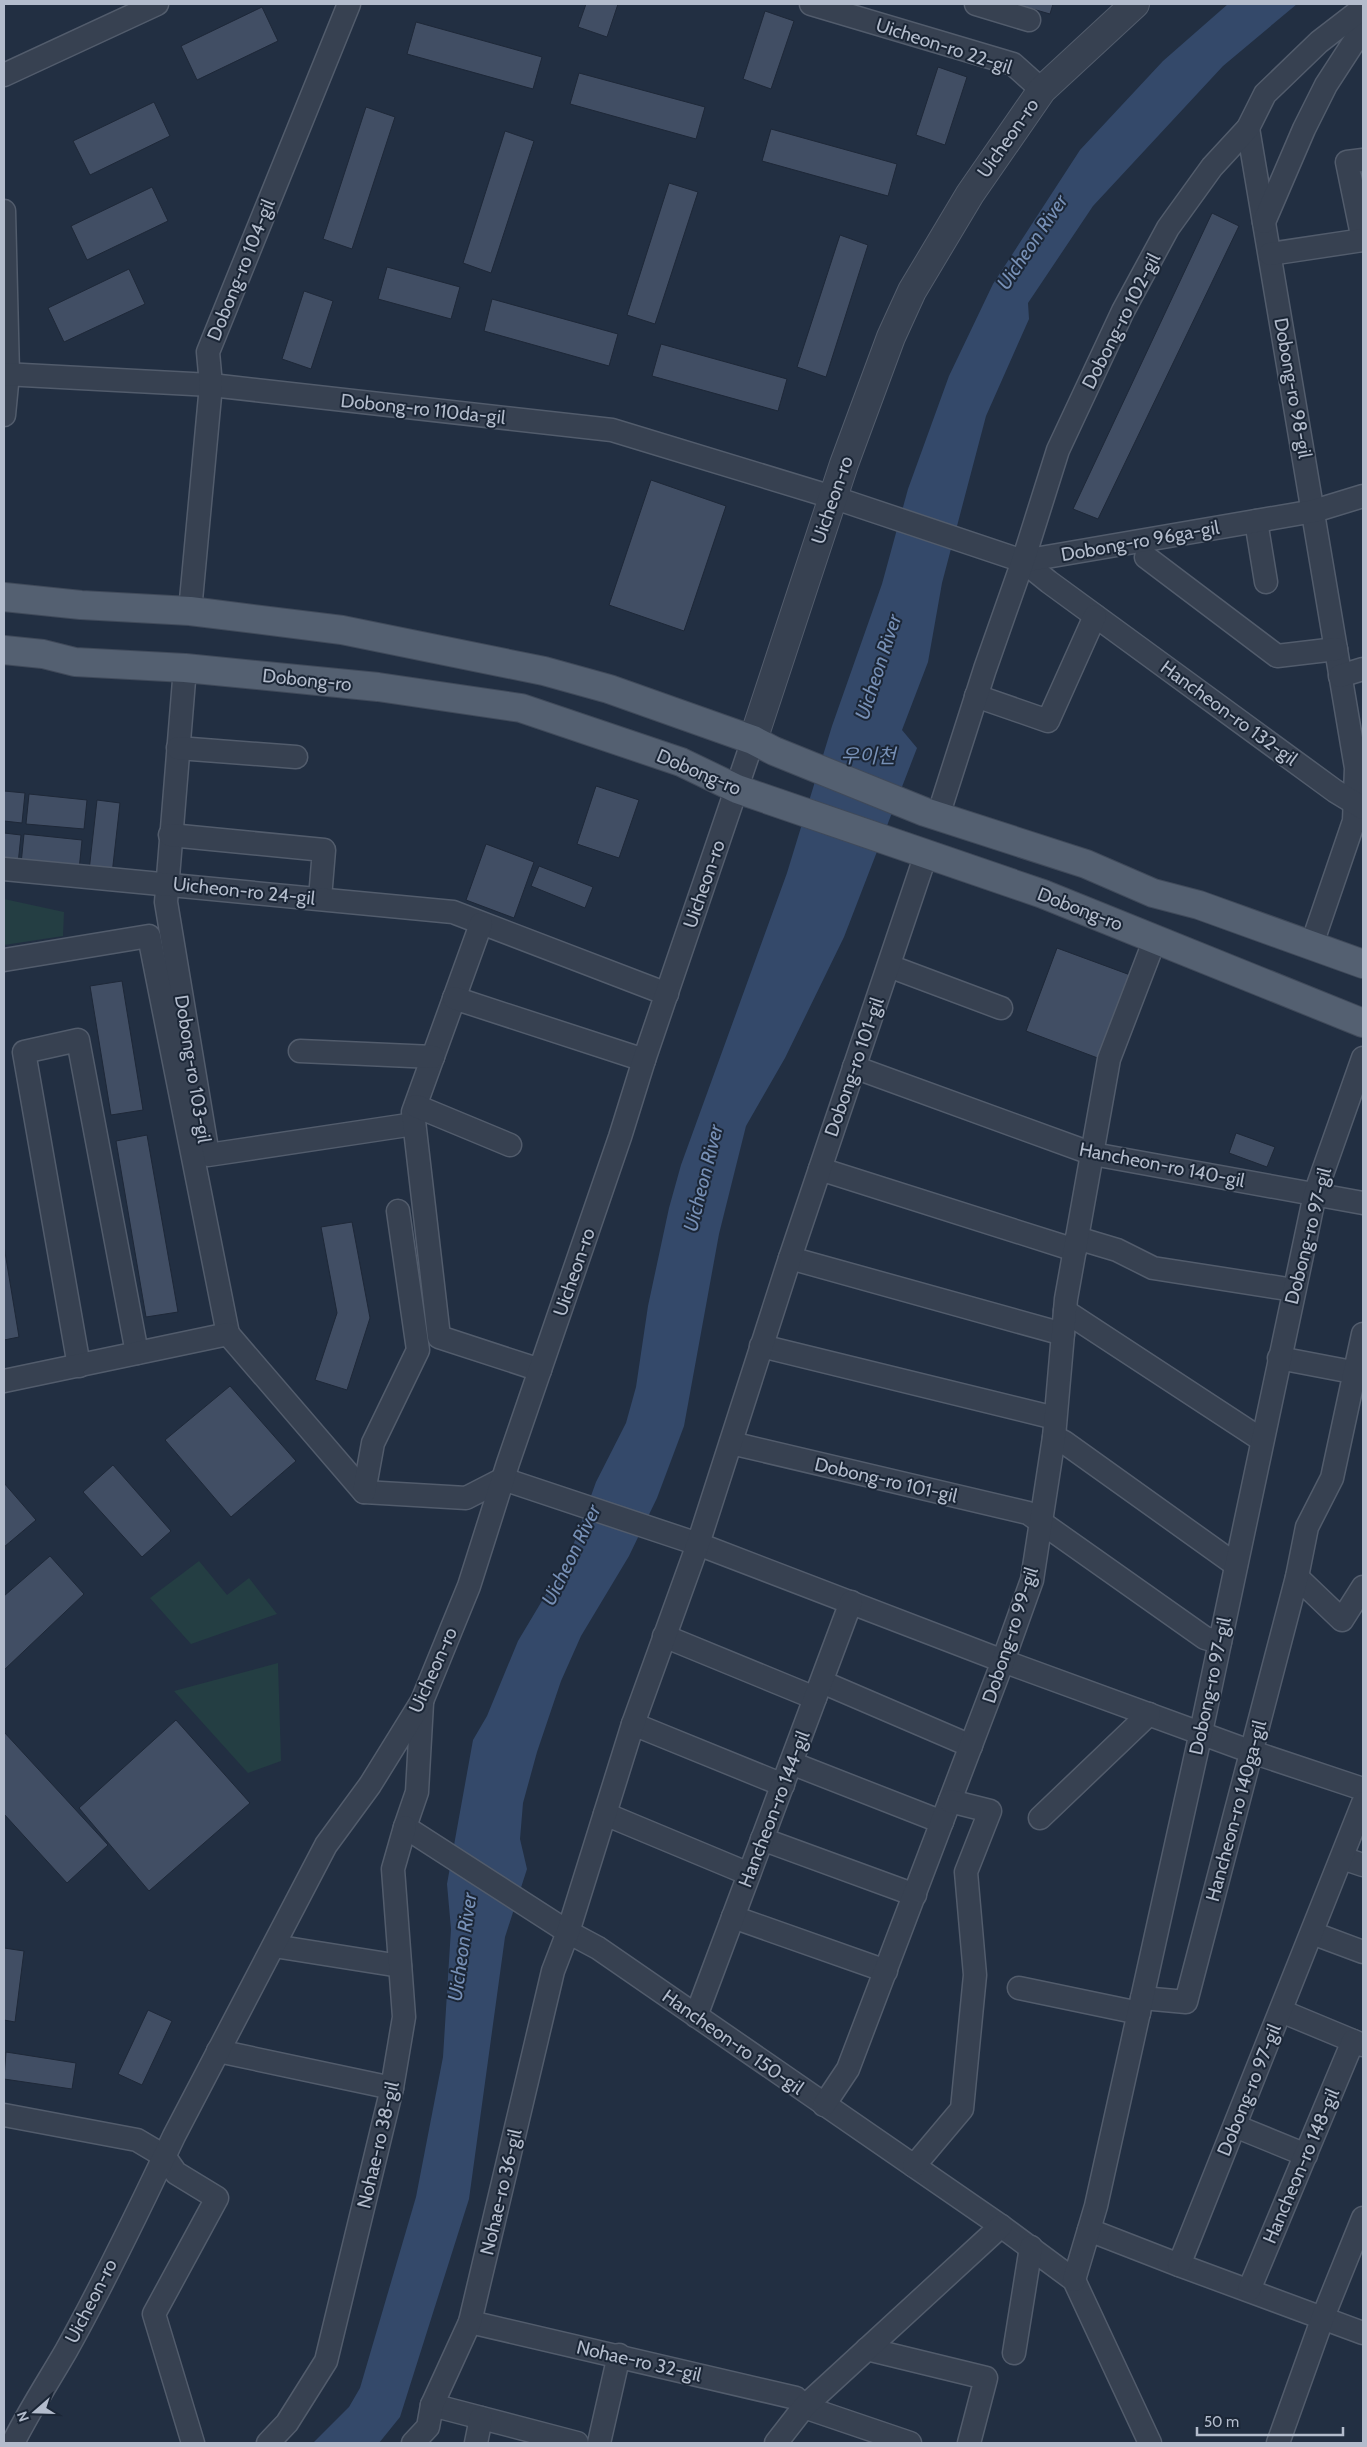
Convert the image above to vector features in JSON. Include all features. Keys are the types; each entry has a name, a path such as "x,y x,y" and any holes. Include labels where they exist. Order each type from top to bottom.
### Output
{"main road":[{"path":"4,597 81,605 190,611 342,630 544,671 646,701 764,745 932,814 1086,864 1153,893 1199,905 1312,944 1363,964"},
{"name":"Dobong-ro","path":"4,650 43,654 75,662 185,668 378,687 521,708 681,762 737,789 762,798 1052,897 1363,1023"}],"street":[{"path":"4,75 156,4"},
{"name":"Dobong-ro 104-gil","path":"190,611 211,385 208,352 349,4"},
{"name":"Uicheon-ro 22-gil","path":"811,4 861,11 1013,64 1042,90"},
{"path":"976,4 1030,20"},
{"name":"Uicheon-ro","path":"12,2443 29,2410 66,2350 218,2051 326,1845 370,1785 422,1701 469,1586 503,1479 620,1137 666,994 737,789 764,745 832,497 891,337 912,291 970,194 1042,90 1135,4"},
{"name":"Dobong-ro 102-gil","path":"932,814 976,696 1018,559 1058,450 1123,311 1168,228 1212,167 1248,128 1265,94 1319,42 1363,8"},
{"path":"1264,222 1304,129 1326,85 1363,28"},
{"name":"Dobong-ro 98-gil","path":"1248,128 1314,511 1356,768 1360,806 1312,944"},
{"path":"1270,254 1363,240 1347,162 1363,160"},
{"path":"4,211 6,374 4,415"},
{"name":"Dobong-ro 110da-gil","path":"6,374 211,385 612,430 832,497 1018,559"},
{"name":"Dobong-ro 96ga-gil","path":"1018,559 1314,511 1363,496"},
{"path":"1256,521 1266,582"},
{"path":"1146,557 1277,656 1336,648"},
{"name":"Hancheon-ro 132-gil","path":"1018,559 1360,806"},
{"path":"976,696 1048,720 1096,616"},
{"name":"Dobong-ro 103-gil","path":"185,668 166,883 166,902 208,1155 415,1115"},
{"path":"1340,676 1363,669"},
{"path":"178,748 296,758"},
{"path":"170,835 324,850 320,898"},
{"name":"Dobong-ro 101-gil","path":"559,1926 605,1814 633,1724 698,1544 790,1258 889,966 919,852"},
{"name":"Uicheon-ro 24-gil","path":"4,870 118,882 166,883 453,912 666,994"},
{"path":"481,924 433,1057 415,1115 439,1337 540,1370"},
{"path":"4,960 150,936 228,1334 364,1492 466,1498 503,1479 698,1544 1003,1662 1252,1752 1363,1789"},
{"name":"Dobong-ro 99-gil","path":"824,2105 848,2069 1003,1662 1032,1580 1055,1428 1065,1312 1109,1059 1155,939"},
{"path":"889,966 1001,1008"},
{"path":"454,998 644,1060"},
{"path":"79,1366 24,1052 78,1040 138,1353"},
{"path":"300,1051 433,1057"},
{"name":"Dobong-ro 97-gil","path":"1074,2280 1090,2230 1201,1732 1315,1194 1363,1058"},
{"name":"Hancheon-ro 140-gil","path":"854,1067 1093,1154 1363,1203"},
{"path":"415,1115 510,1145"},
{"path":"820,1169 1076,1244 1117,1250 1153,1268 1294,1290"},
{"path":"364,1492 373,1443 418,1350 398,1211"},
{"path":"790,1258 1063,1334"},
{"path":"1065,1312 1262,1440"},
{"path":"4,1381 228,1334"},
{"name":"Hancheon-ro 140ga-gil","path":"1140,2006 1186,2002 1297,1577 1307,1527 1332,1478 1359,1376 1363,1334"},
{"path":"762,1346 1055,1428 1064,1442 1236,1564"},
{"path":"1279,1358 1347,1371 1359,1376"},
{"name":"Dobong-ro 101-gil","path":"731,1442 1028,1513 1040,1522"},
{"path":"1040,1522 1205,1638 1220,1642"},
{"path":"1297,1577 1342,1620 1363,1588"},
{"name":"Hancheon-ro 144-gil","path":"696,2016 852,1602"},
{"path":"664,1636 971,1746"},
{"path":"408,1829 418,1792 422,1701"},
{"path":"1040,1818 1149,1714"},
{"path":"633,1724 783,1785"},
{"path":"791,1762 942,1822"},
{"path":"914,2166 962,2109 963,2100 975,1974 966,1872 990,1811 950,1801"},
{"name":"Dobong-ro 97-gil","path":"1179,2265 1363,1803"},
{"path":"605,1814 749,1874"},
{"name":"Hancheon-ro 150-gil","path":"408,1829 559,1926 598,1948 1001,2226 1074,2280 1150,2443"},
{"name":"Nohae-ro 38-gil","path":"268,2443 287,2423 326,2361 392,2088 404,2017 393,1869 408,1829"},
{"path":"762,1839 914,1895"},
{"path":"1342,1858 1363,1865"},
{"path":"733,1917 886,1971"},
{"name":"Nohae-ro 36-gil","path":"413,2443 428,2427 432,2405 470,2322 553,1971 559,1926"},
{"path":"1312,1933 1363,1952"},
{"path":"274,1946 400,1966"},
{"path":"1019,1988 1140,2006"},
{"path":"1281,2011 1358,2043"},
{"name":"Hancheon-ro 148-gil","path":"1249,2290 1306,2155 1358,2043"},
{"path":"218,2051 392,2088"},
{"path":"4,2115 137,2140 164,2156 176,2173 217,2198 154,2314 192,2443"},
{"path":"1235,2126 1306,2155"},
{"path":"1278,2443 1323,2317 1363,2218"},
{"path":"776,2443 804,2407 1001,2226"},
{"path":"1090,2230 1179,2265 1363,2332"},
{"path":"1014,2353 1031,2247"},
{"name":"Nohae-ro 32-gil","path":"470,2322 619,2355 796,2398 804,2407 910,2443"},
{"path":"867,2349 986,2378 969,2443"},
{"path":"599,2443 619,2355"},
{"path":"432,2405 577,2443"},
{"path":"476,2443 480,2418"}],"green space":[{"path":"4,899 64,912 63,936 4,945"},
{"path":"199,1561 227,1595 249,1578 277,1614 191,1644 150,1598"},
{"path":"278,1663 281,1761 248,1773 174,1691"}],"water":[{"name":"우이천","path":"1228,4 1297,4 1223,66 1093,206 1028,303 1029,319 986,416 942,583 928,662 902,730 917,748 844,937 785,1058 746,1126 719,1234 684,1426 657,1498 629,1556 581,1636 561,1681 537,1752 523,1803 520,1839 527,1869 505,1937 469,2199 400,2417 379,2443 313,2443 349,2407 360,2388 416,2197 443,2057 451,1929 447,1884 473,1740 487,1716 518,1641 570,1554 596,1482 626,1423 636,1387 648,1306 669,1208 681,1165 787,873 832,726 882,584 908,489 949,376 993,284 1080,150 1163,61"}],"building":[{"path":"586,4 618,4 607,37 578,27"},
{"path":"1015,4 1053,4 1050,14"},
{"path":"262,7 278,41 197,80 181,46"},
{"path":"765,11 794,21 771,89 743,79"},
{"path":"416,22 542,57 533,89 407,54"},
{"path":"938,67 967,77 945,145 916,135"},
{"path":"579,73 705,107 696,139 570,104"},
{"path":"154,102 170,136 90,175 73,141"},
{"path":"366,107 395,117 352,249 323,239"},
{"path":"771,129 897,164 888,196 762,161"},
{"path":"505,131 534,141 491,273 463,263"},
{"path":"669,183 698,192 655,324 627,315"},
{"path":"152,187 168,221 87,260 71,226"},
{"path":"1212,213 1239,226 1098,519 1073,509"},
{"path":"840,235 868,245 826,377 797,367"},
{"path":"387,267 460,287 451,319 378,299"},
{"path":"129,269 145,304 64,342 48,308"},
{"path":"304,291 333,301 311,369 282,359"},
{"path":"492,299 618,334 609,366 484,331"},
{"path":"661,344 787,379 778,411 652,376"},
{"path":"651,480 726,506 684,631 609,605"},
{"path":"596,786 639,800 619,858 577,844"},
{"path":"4,791 25,793 22,823 4,821"},
{"path":"29,794 87,800 84,829 26,824"},
{"path":"97,800 120,803 112,874 89,871"},
{"path":"4,833 21,835 18,864 4,863"},
{"path":"24,834 82,840 79,870 21,864"},
{"path":"486,844 534,862 514,918 466,900"},
{"path":"539,866 593,887 585,908 531,886"},
{"path":"1057,948 1133,976 1103,1060 1026,1031"},
{"path":"122,981 143,1110 111,1115 90,986"},
{"path":"1236,1133 1275,1147 1267,1167 1229,1153"},
{"path":"147,1135 178,1312 146,1317 116,1141"},
{"path":"352,1222 370,1318 347,1390 315,1380 337,1313 321,1227"},
{"path":"4,1246 19,1337 4,1340"},
{"path":"230,1386 296,1461 231,1517 165,1440"},
{"path":"113,1465 171,1531 142,1557 83,1492"},
{"path":"4,1483 36,1520 4,1547"},
{"path":"50,1556 84,1594 4,1670 4,1596"},
{"path":"176,1720 250,1803 149,1891 79,1808"},
{"path":"4,1732 108,1845 67,1883 4,1814"},
{"path":"4,1948 24,1951 15,2022 4,2020"},
{"path":"148,2010 172,2021 142,2085 118,2074"},
{"path":"6,2052 76,2063 72,2089 4,2079"}],"water label":[{"name":"Uicheon River","path":"1032,242"},
{"name":"Uicheon River","path":"878,667"},
{"name":"Uicheon River","path":"703,1178"},
{"name":"Uicheon River","path":"571,1555"},
{"name":"Uicheon River","path":"462,1947"}]}
